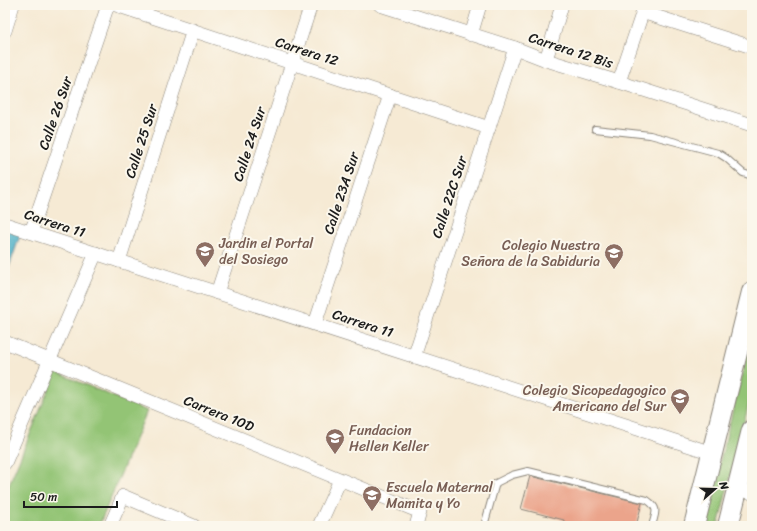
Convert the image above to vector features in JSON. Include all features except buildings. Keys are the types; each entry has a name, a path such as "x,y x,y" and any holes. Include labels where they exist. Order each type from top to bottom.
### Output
{"main road":[{"path":"694,526 752,292"},
{"path":"728,526 745,491 752,430"}],"street":[{"path":"5,31 13,5"},
{"name":"Calle 26 Sur","path":"31,232 108,5"},
{"name":"Carrera 12","path":"116,5 489,128"},
{"name":"Calle 24 Sur","path":"218,293 312,5"},
{"name":"Carrera 12 Bis","path":"380,5 400,8 471,35 515,48 546,60 752,125"},
{"path":"471,35 480,5"},
{"path":"546,60 562,5"},
{"path":"619,82 643,8 752,47"},
{"name":"Calle 25 Sur","path":"119,261 193,30"},
{"name":"Calle 22C Sur","path":"414,356 515,48"},
{"name":"Calle 23A Sur","path":"316,324 390,95"},
{"name":"Carrera 11","path":"5,224 712,453"},
{"path":"5,463 8,447 50,360 96,253"},
{"name":"Carrera 10D","path":"5,342 420,512 416,526"},
{"path":"319,526 340,480"},
{"path":"110,526 123,496 194,526"}],"lane":[{"path":"594,129 650,135 718,153 744,173 752,176"},
{"path":"484,526 496,483 512,475 528,471 647,500 654,505 656,510 652,526"}],"green space":[{"path":"752,334 752,391 718,526 707,526 714,497 716,477"},
{"path":"56,372 147,411 99,526 5,526 5,494"}],"water":[{"path":"5,228 21,233 8,270 5,269"}],"place":[{"name":"Jardin el Portal del Sosiego","path":"205,268"},
{"name":"Colegio Nuestra Señora de la Sabiduria","path":"614,270"},
{"name":"Colegio Sicopedagogico Americano del Sur","path":"680,415"},
{"name":"Fundacion Hellen Keller","path":"335,455"},
{"name":"Escuela Maternal Mamita y Yo","path":"372,512"}]}
